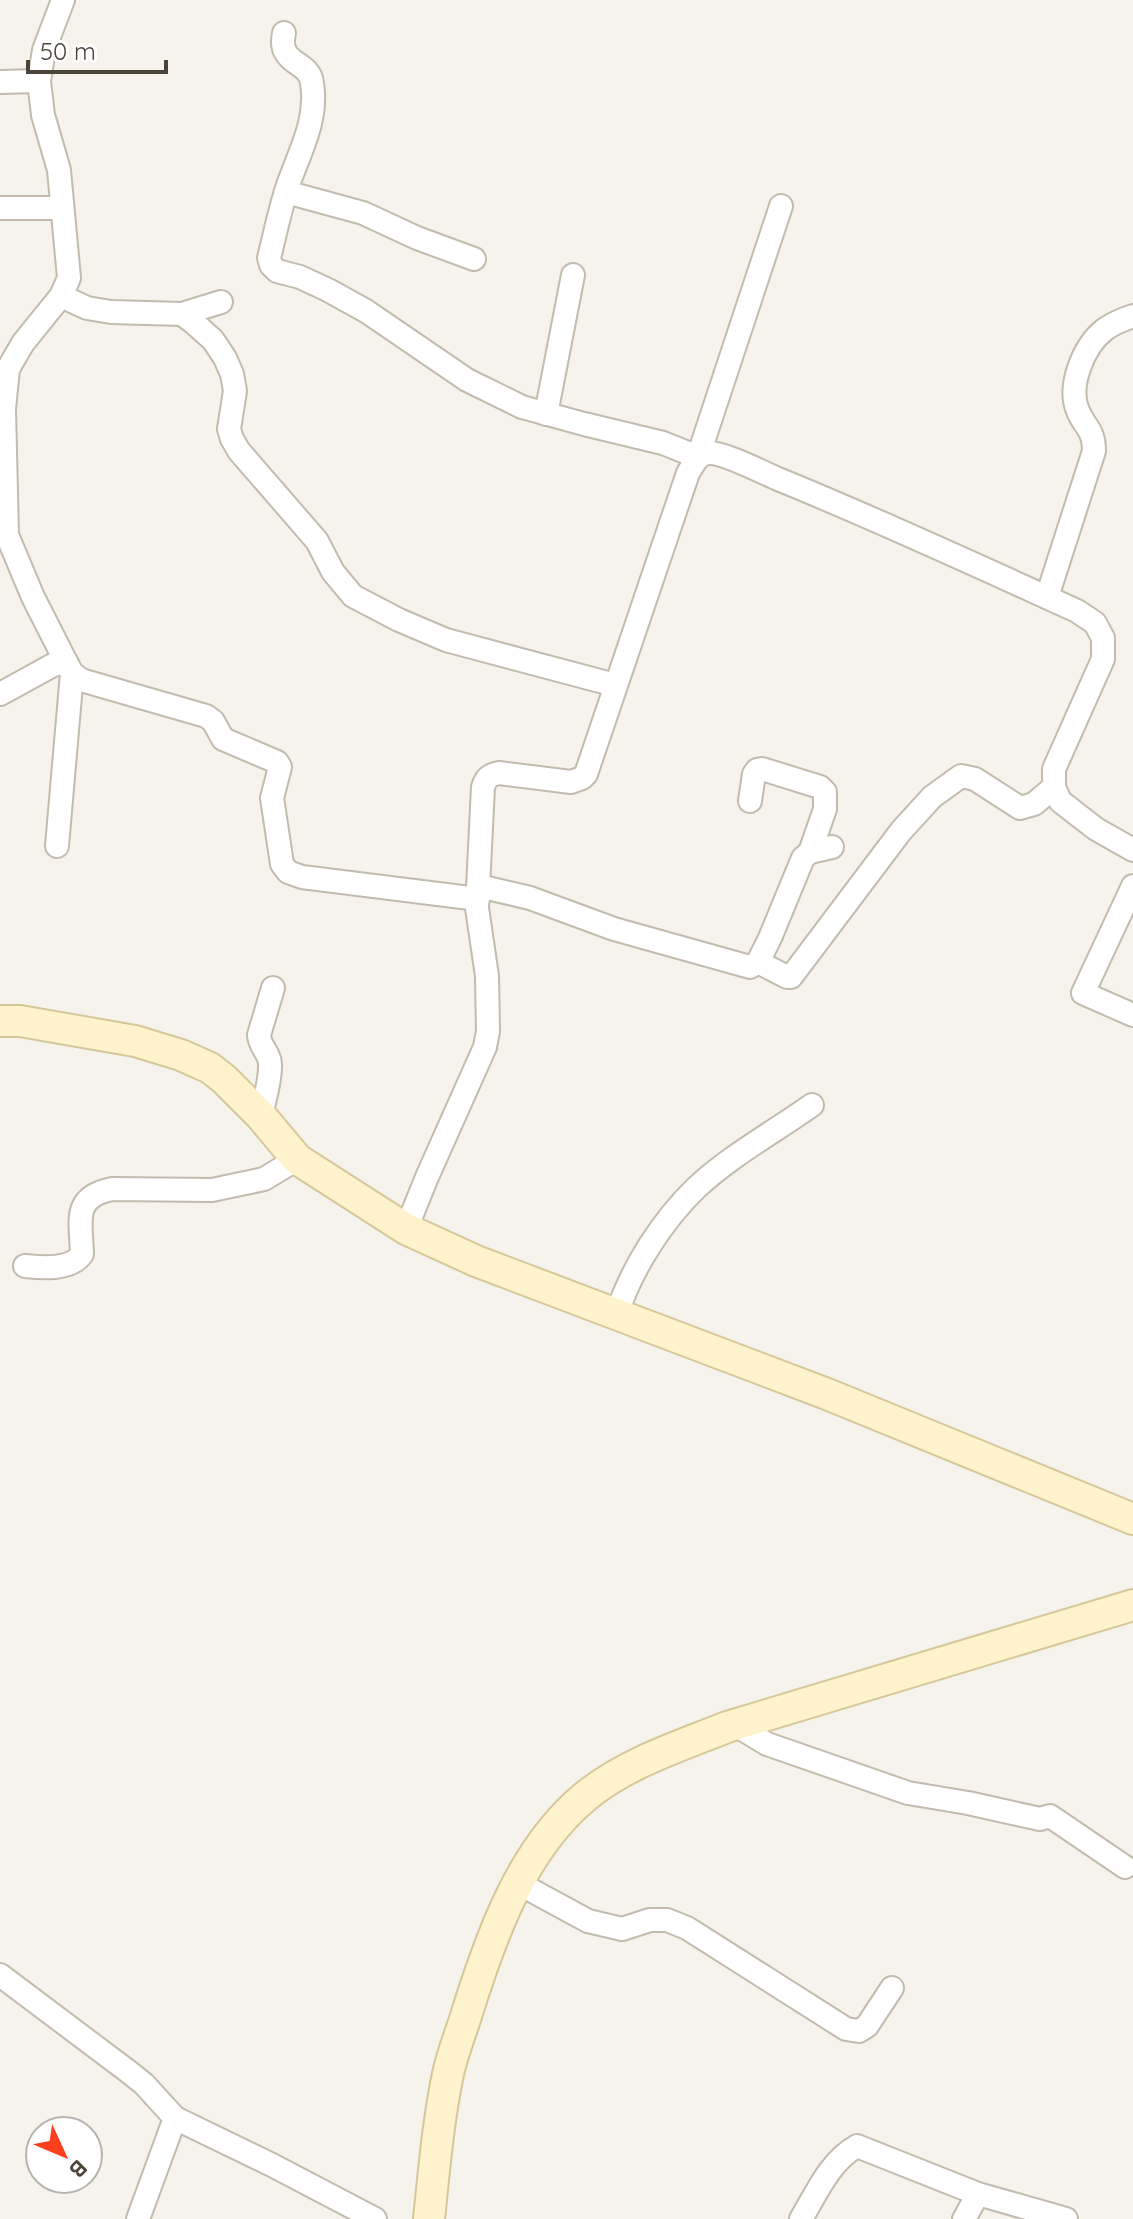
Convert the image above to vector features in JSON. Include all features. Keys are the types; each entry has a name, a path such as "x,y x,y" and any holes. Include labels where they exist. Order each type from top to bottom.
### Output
{"main road":[{"path":"0,1021 20,1021 135,1041 181,1055 210,1068 224,1079 297,1159 406,1229 476,1261 827,1394 1133,1519"},
{"path":"429,2219 448,2072 483,1959 535,1851 585,1796 613,1777 664,1752 734,1724 1133,1605"}],"street":[{"path":"63,0 44,50 39,81 43,115 59,170 69,278 61,296 23,343 8,369 3,390 7,535 69,668 81,680 206,716 213,721 223,739 277,762 280,767 272,798 282,864 288,872 302,877 530,898 614,929 754,966 803,858 821,849 825,792 820,787 762,769 754,774 750,801"},
{"path":"284,33 285,53 310,73 314,101 311,124 286,192 269,258 271,265 277,271 300,277 366,311 467,380 522,407 663,443 698,457"},
{"path":"0,82 39,81"},
{"path":"286,192 363,213 417,238 474,259"},
{"path":"406,1229 485,1047 488,1031 487,976 482,954 478,893 486,779 491,774 499,773 571,782 582,778 591,761 688,473 698,457 781,206"},
{"path":"0,208 62,208"},
{"path":"546,414 573,275"},
{"path":"61,296 87,308 111,312 182,314 221,302"},
{"path":"182,314 213,340 232,374 235,391 229,429 239,451 317,541 341,583 353,596 446,640 615,685"},
{"path":"1047,597 1094,451 1094,438 1078,412 1074,395 1079,366 1105,329 1133,316"},
{"path":"698,457 713,452 725,457 1047,597 1095,623 1103,638 1103,659 1054,769 1054,787 1060,801 1096,829 1133,850"},
{"path":"0,694 53,665 69,668"},
{"path":"57,846 69,668"},
{"path":"758,962 791,977 901,831 932,797 961,776 975,779 1020,808 1034,804 1054,787"},
{"path":"1133,886 1083,993 1133,1015"},
{"path":"261,1116 271,1063 259,1043 259,1035 273,988"},
{"path":"617,1313 623,1295 648,1249 696,1189 731,1160 812,1105"},
{"path":"25,1266 68,1264 80,1258 82,1206 98,1191 125,1188 212,1190 264,1179 297,1159"},
{"path":"734,1724 767,1744 908,1793 1040,1819 1050,1816 1125,1867"},
{"path":"518,1883 588,1921 622,1929 650,1920 667,1920 687,1928 846,2029 859,2031 867,2026 892,1988"},
{"path":"0,1975 136,2078 175,2118 375,2219"},
{"path":"138,2219 175,2118"},
{"path":"801,2219 844,2153 857,2146 978,2194 1066,2219"},
{"path":"964,2219 978,2194"}]}
